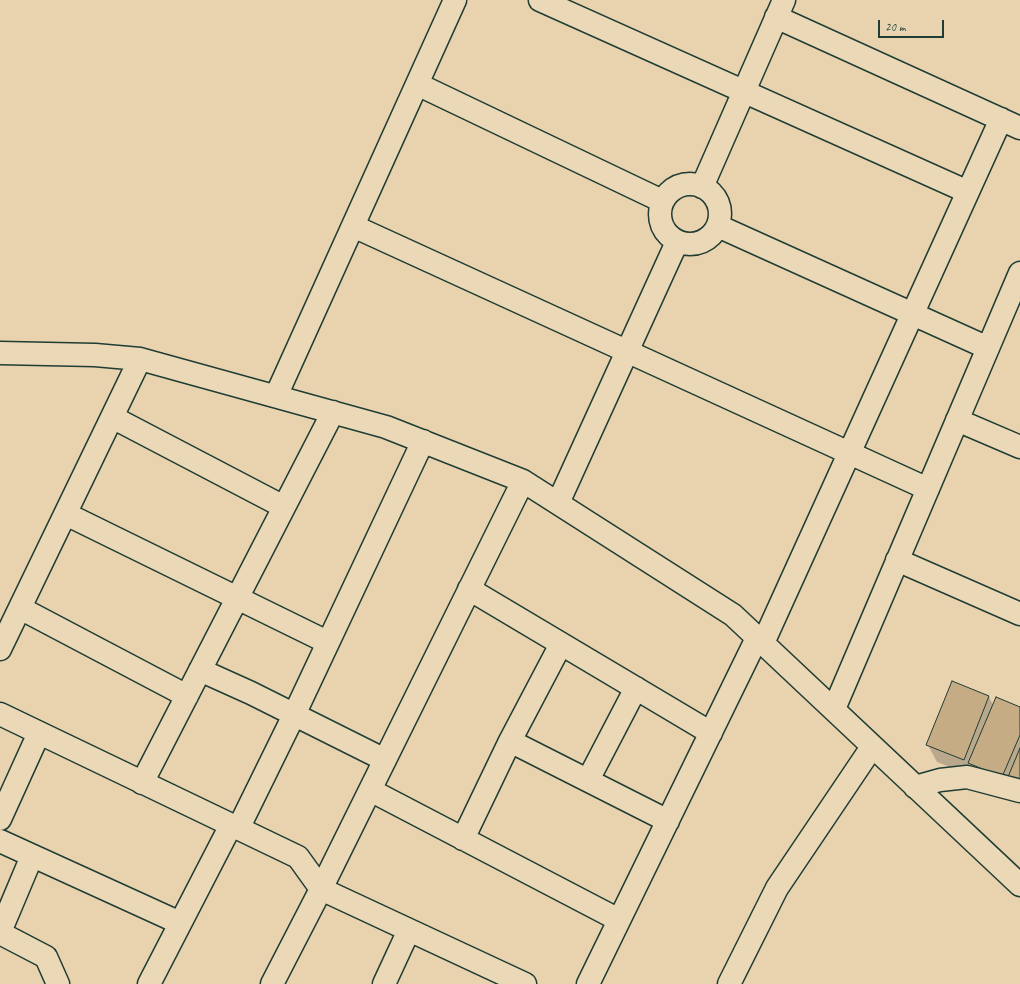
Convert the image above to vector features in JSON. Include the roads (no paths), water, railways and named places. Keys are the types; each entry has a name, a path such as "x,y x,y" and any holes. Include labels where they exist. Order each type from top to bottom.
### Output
{"street":[{"path":"276,396 455,0"},
{"path":"540,0 968,192"},
{"path":"588,984 711,733 760,641 849,454 968,192 1010,124 780,9 702,187"},
{"path":"417,84 662,201"},
{"path":"687,184 702,187 707,189 714,196 719,206 720,216 718,226 705,240 696,244 677,242 669,237 663,229 659,210 662,201 668,193 677,187 687,184"},
{"path":"353,226 928,490"},
{"path":"718,226 988,348"},
{"path":"558,503 677,242"},
{"path":"834,709 1019,278"},
{"path":"0,353 95,355 140,359 386,427 523,481 733,615 1020,885"},
{"path":"0,649 140,359"},
{"path":"142,784 332,412"},
{"path":"112,417 284,506"},
{"path":"958,420 1020,447"},
{"path":"149,984 180,923 235,827 294,715 327,642 423,441"},
{"path":"272,984 322,889 523,481"},
{"path":"66,514 327,642"},
{"path":"897,560 1020,614"},
{"path":"469,589 711,733"},
{"path":"20,608 187,696"},
{"path":"464,839 510,741 562,644"},
{"path":"200,670 385,760"},
{"path":"588,780 636,688"},
{"path":"0,714 142,784 298,857 322,889 525,984"},
{"path":"0,819 39,733"},
{"path":"510,741 668,821"},
{"path":"729,984 778,888 872,747"},
{"path":"915,787 940,780 967,777 1020,791"},
{"path":"370,790 619,920"},
{"path":"0,841 180,923"},
{"path":"32,856 0,932 46,957 58,984"},
{"path":"384,984 409,930"}]}
